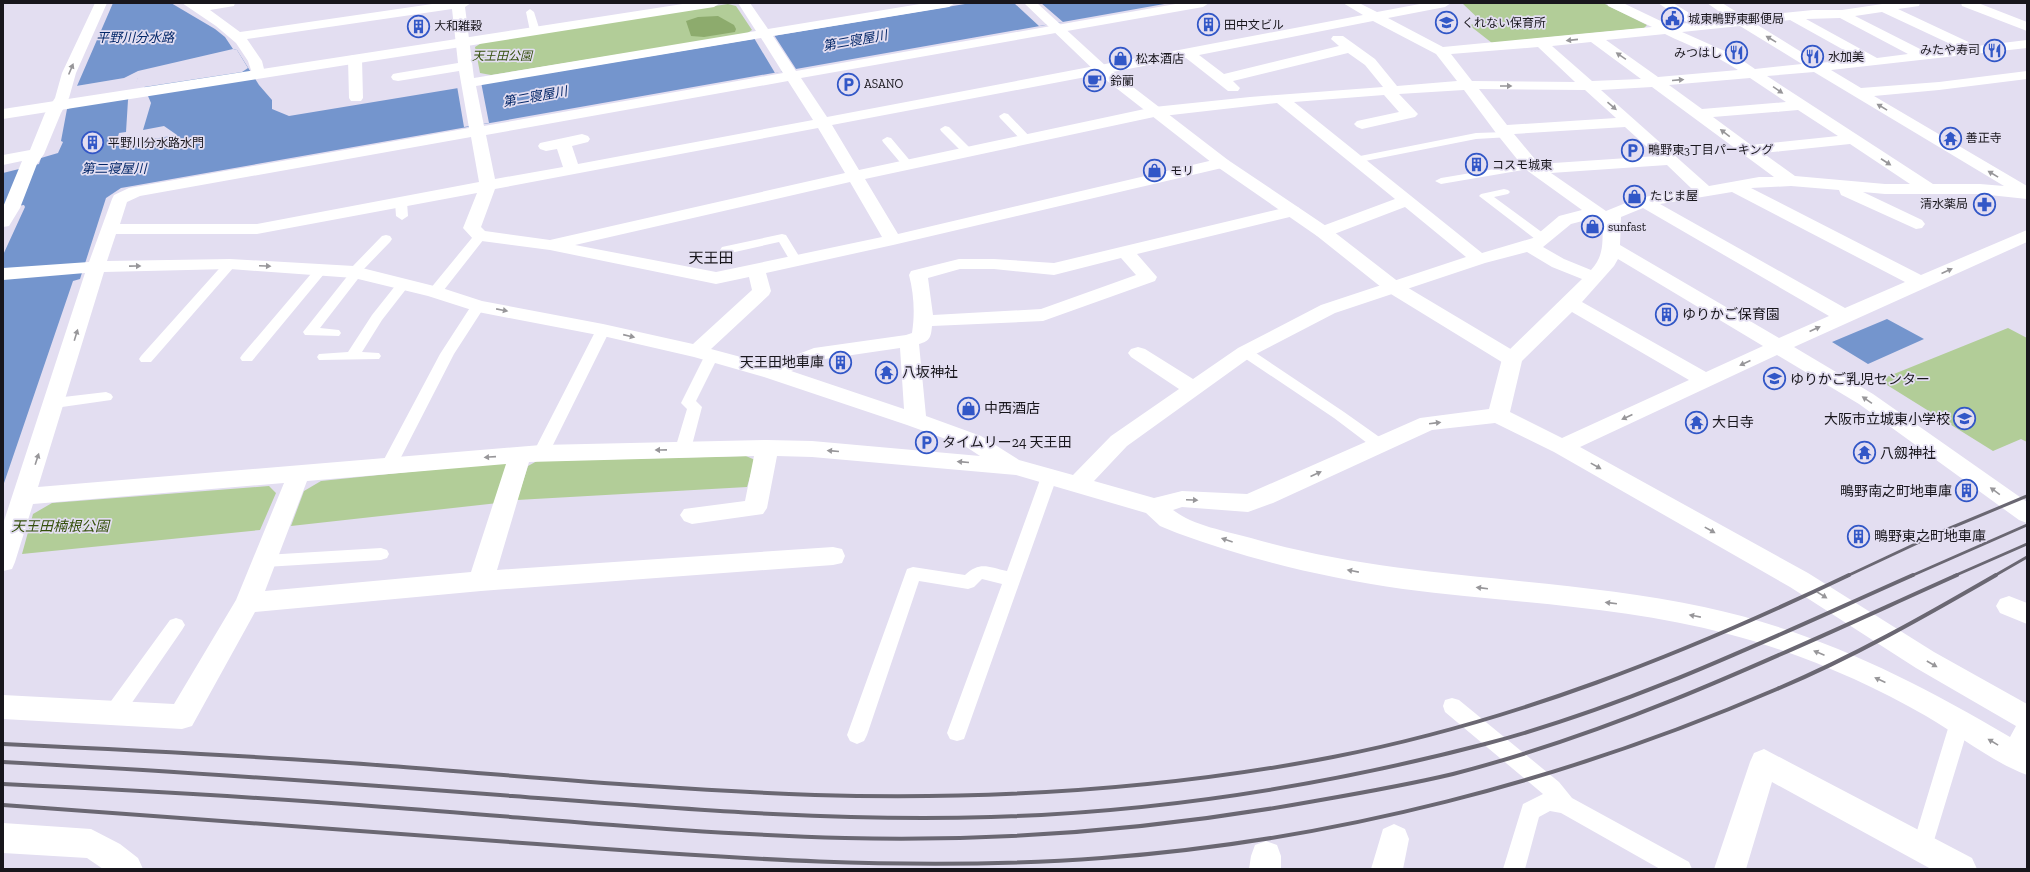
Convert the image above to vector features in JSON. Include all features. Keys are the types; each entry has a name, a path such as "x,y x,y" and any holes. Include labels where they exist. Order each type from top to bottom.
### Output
{"street":[{"path":"6,215 32,160 61,105 69,73 101,3"},
{"path":"192,5 229,3"},
{"path":"238,36 460,3 461,41 488,185 472,228 480,236 550,245 716,278 893,240 1222,163"},
{"path":"3,114 461,41 714,3"},
{"path":"744,3 789,73 823,122 893,240"},
{"path":"470,83 949,3"},
{"path":"1030,3 1102,70 1154,112 1222,163 1323,232 1393,287 1512,359"},
{"path":"3,562 55,403 91,268 110,229 120,199 135,192 478,128 1056,26 1203,3"},
{"path":"1348,3 1441,51 1533,167 1563,190 1604,216 1611,247 1608,262 1570,303 1512,359 1498,415"},
{"path":"110,229 257,229 402,209 488,185 1102,70 1445,3"},
{"path":"1613,3 1666,30 1721,56 1731,59 1852,140 1929,189"},
{"path":"1664,3 1702,26"},
{"path":"1713,3 1858,93 2027,194"},
{"path":"1790,3 1813,14"},
{"path":"1441,51 1541,43 1813,14 1842,14 1914,3"},
{"path":"1967,3 2027,27"},
{"path":"192,5 238,36 256,63 258,74"},
{"path":"1885,8 2027,74"},
{"path":"1842,14 1923,56"},
{"path":"1793,17 1876,62"},
{"path":"1320,27 1370,62 1390,90 1410,114 1362,124"},
{"path":"1593,37 1791,181"},
{"path":"1541,43 1705,191"},
{"path":"550,245 855,176 969,153 1154,112 1250,101 1467,85 1589,86 1655,82 1876,62 2026,45"},
{"path":"1222,79 1350,48"},
{"path":"1188,53 1250,101"},
{"path":"355,58 356,98"},
{"path":"398,77 466,66"},
{"path":"1858,93 1939,86 2027,74"},
{"path":"1281,99 1478,259"},
{"path":"1699,114 1800,105"},
{"path":"1504,132 1630,122"},
{"path":"546,146 582,139"},
{"path":"1747,150 1852,140"},
{"path":"563,143 572,170"},
{"path":"3,160 32,160"},
{"path":"1533,167 1670,160"},
{"path":"1077,485 1119,441 1194,389 1233,359 1245,352 1328,309 1478,259 1536,242 1565,220 1604,216 1644,202 1705,191 1737,188 1759,182 1791,181 1885,189 1980,189 2027,194"},
{"path":"1836,185 1916,224"},
{"path":"1737,188 1920,282"},
{"path":"1323,232 1406,201"},
{"path":"1644,202 1844,316"},
{"path":"771,372 814,354 909,342 921,337 924,321 924,296 918,275 959,264 994,264 1054,269 1292,211"},
{"path":"1562,447 1844,316 2027,235"},
{"path":"1536,242 1558,263 1593,277"},
{"path":"1611,247 1780,346 1866,399 2027,514"},
{"path":"924,321 1043,315 1148,277 1125,252"},
{"path":"3,274 91,268 230,264 277,266 320,271 356,272 435,292 478,306 603,330 704,353 771,372 973,441 1016,467"},
{"path":"704,353 762,291 756,269"},
{"path":"1570,303 1653,349 1706,381"},
{"path":"909,342 915,420"},
{"path":"1138,353 1194,389"},
{"path":"1154,507 1182,499 1248,503 1265,497 1428,423 1498,415 1562,447 1799,580 1925,660 2027,718"},
{"path":"692,515 755,508 767,448"},
{"path":"25,496 298,475 389,465 531,454 683,449 812,449 1016,467 1154,507 1170,521 1273,555 1376,576 1650,608 1705,618 1810,649 1908,693 1960,722 2024,750"},
{"path":"481,581 531,454"},
{"path":"3,707 113,714 182,716 247,603 298,475"},
{"path":"247,603 481,581 832,556"},
{"path":"1730,869 1764,762 1961,869"},
{"path":"3,838 91,844 109,854 127,869"},
{"path":"1387,869 1394,838"}],"lane":[{"path":"530,12 535,31"},
{"path":"1004,116 1027,140"},
{"path":"945,129 969,153"},
{"path":"1355,160 1476,136 1504,132"},
{"path":"887,140 908,165"},
{"path":"1441,182 1533,167"},
{"path":"1504,192 1485,196 1536,242"},
{"path":"435,292 480,236"},
{"path":"726,250 782,238 796,261"},
{"path":"334,333 310,332 356,272 386,239"},
{"path":"146,359 230,264"},
{"path":"247,358 320,271"},
{"path":"352,356 377,318 404,284"},
{"path":"389,465 447,354 478,306"},
{"path":"531,454 603,330"},
{"path":"1245,352 1339,415 1380,445"},
{"path":"683,449 695,407 688,403 704,353"},
{"path":"324,357 374,356"},
{"path":"55,403 106,397"},
{"path":"957,733 1049,477"},
{"path":"265,561 381,554"},
{"path":"857,735 913,574 968,582 979,572 1012,579"},
{"path":"113,714 176,625"},
{"path":"1452,706 1552,789 1565,805"},
{"path":"1922,847 1960,722"},
{"path":"1514,869 1516,857 1530,811 1549,801 1565,805 1680,869"}],"green space":[{"path":"1462,3 1603,3 1647,25 1644,28 1492,43 1469,25 1483,23"},
{"name":"天王田公園","path":"728,4 736,6 752,30 746,34 491,75 480,73 475,47 483,42"},
{"path":"718,16 734,25 736,29 735,32 704,37 691,36 686,21 698,17"},
{"path":"2008,328 2027,338 2027,442 2021,439 1993,451 1879,380"},
{"path":"746,456 755,460 747,487 517,500 528,466 537,461"},
{"path":"505,462 510,467 498,503 291,526 304,491 321,481"},
{"name":"天王田楠根公園","path":"269,486 276,493 260,530 22,554 33,514 52,503"}],"water":[{"path":"113,3 171,3 215,29 225,37 233,49 237,50 259,85 272,100 272,109 289,116 971,3 1170,3 121,188 106,198 80,279 73,281 3,486 3,255 25,207 24,205 3,208 3,173 39,164 41,158 58,153 63,142 61,141 67,109","holes":["139,75 151,103 143,130 164,126 177,135 123,144 123,142 116,143 119,133 126,132 128,100"]},
{"path":"1887,319 1924,339 1868,364 1832,342"}],"pier":[{"path":"1014,3 1041,3 1063,22 1039,26"},
{"path":"774,35 796,69 775,73 754,38"},
{"path":"233,49 237,50 248,68 242,72 144,87 148,94 146,95 138,78 131,97 72,107 65,110 76,86 124,78 138,71"},
{"path":"481,82 489,123 464,127 457,86"}],"railway":[{"path":"1847,576 1943,531 2027,496"},
{"path":"1911,576 2027,525"},
{"path":"1954,576 2027,544"},
{"path":"1994,576 2027,557"},
{"path":"3,744 293,759 656,787 815,795 945,796 1010,794 1140,785 1205,778 1333,757 1466,725 1532,705 1661,658 1724,632 1849,575"},
{"path":"3,762 385,786 691,809 811,816 871,818 991,817 1054,814 1178,803 1302,784 1363,772 1485,744 1540,728 1649,690 1913,575"},
{"path":"3,784 289,800 672,829 787,836 904,839 963,838 1081,832 1140,826 1257,811 1367,792 1453,774 1518,756 1646,711 1771,659 1957,575"},
{"path":"3,805 678,854 819,862 960,864 1031,862 1102,858 1189,850 1275,837 1361,821 1446,802 1531,778 1614,752 1696,722 1805,677 1943,606 1996,575"}],"place":[{"name":"城東鴫野東郵便局","path":"1672,19"},
{"name":"くれない保育所","path":"1446,23"},
{"name":"田中文ビル","path":"1208,25"},
{"name":"大和雑穀","path":"419,26"},
{"name":"みたや寿司","path":"1995,50"},
{"name":"みつはし","path":"1737,53"},
{"name":"水加美","path":"1812,57"},
{"name":"松本酒店","path":"1120,59"},
{"name":"鈴蘭","path":"1095,81"},
{"name":"ASANO","path":"849,84"},
{"name":"善正寺","path":"1950,138"},
{"name":"平野川分水路水門","path":"93,143"},
{"name":"鴫野東3丁目パーキング","path":"1633,150"},
{"name":"コスモ城東","path":"1476,165"},
{"name":"モリ","path":"1155,171"},
{"name":"たじま屋","path":"1634,196"},
{"name":"清水薬局","path":"1984,204"},
{"name":"sunfast","path":"1593,227"},
{"name":"ゆりかご保育園","path":"1666,314"},
{"name":"天王田地車庫","path":"840,362"},
{"name":"八坂神社","path":"886,372"},
{"name":"ゆりかご乳児センター","path":"1774,379"},
{"name":"中西酒店","path":"968,408"},
{"name":"大阪市立城東小学校","path":"1965,419"},
{"name":"大日寺","path":"1696,422"},
{"name":"タイムリー24 天王田","path":"927,442"},
{"name":"八劔神社","path":"1865,453"},
{"name":"鴫野南之町地車庫","path":"1967,491"},
{"name":"鴫野東之町地車庫","path":"1858,536"}],"district":[{"name":"天王田","path":"711,258"}],"water label":[{"name":"平野川分水路","path":"135,37"},
{"name":"第二寝屋川","path":"855,40"},
{"name":"第二寝屋川","path":"535,96"},
{"name":"第二寝屋川","path":"114,168"}]}
